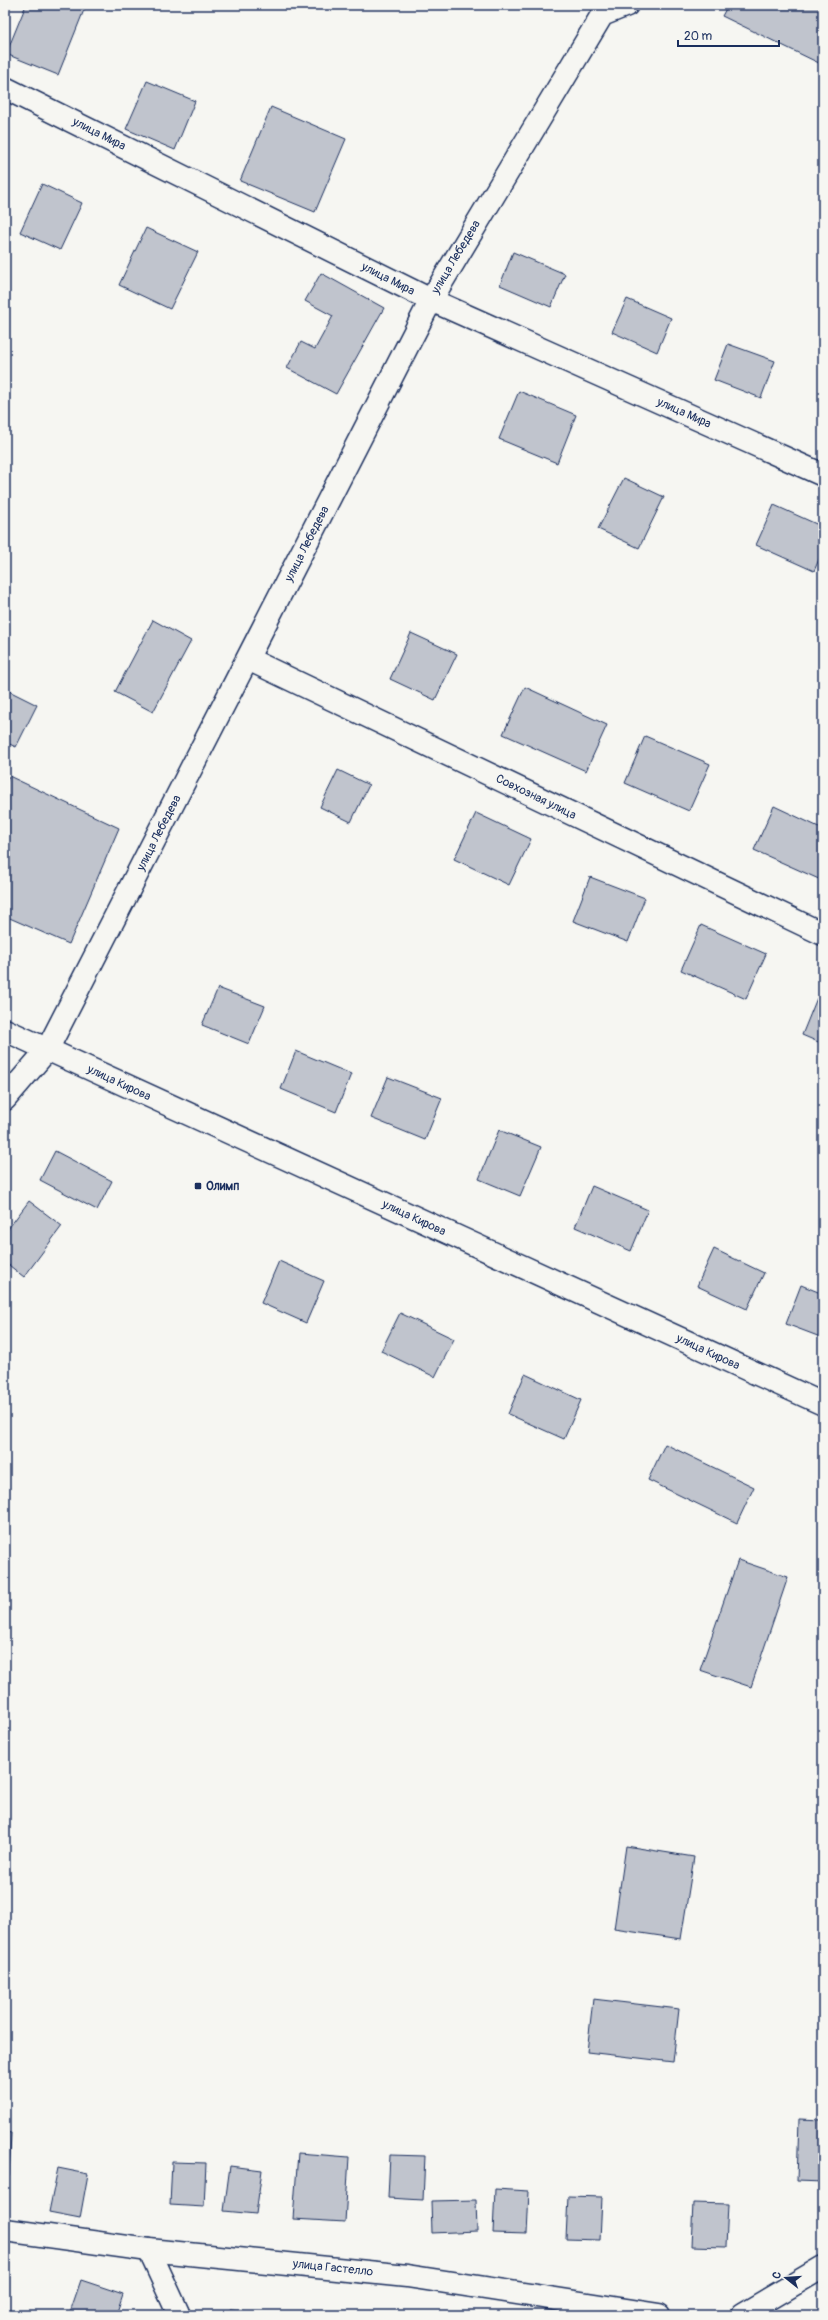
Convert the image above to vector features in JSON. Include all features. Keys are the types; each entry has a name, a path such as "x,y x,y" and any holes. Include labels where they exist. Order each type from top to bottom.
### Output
{"street":[{"name":"улица Лебедева","path":"5,1099 47,1050 431,300 602,15 626,5"},
{"name":"улица Мира","path":"5,88 431,300 823,474"},
{"name":"Совхозная улица","path":"248,659 823,934"},
{"name":"улица Кирова","path":"5,1030 823,1404"},
{"name":"улица Гастелло","path":"5,2230 149,2250 407,2276 659,2315"},
{"path":"149,2250 179,2315"},
{"path":"742,2315 823,2267"}],"building":[{"path":"26,5 86,5 58,75 6,54"},
{"path":"728,5 823,5 823,65 722,16"},
{"path":"147,81 195,101 175,150 126,129"},
{"path":"271,107 346,139 315,212 240,181"},
{"path":"42,184 82,203 60,250 20,232"},
{"path":"146,228 198,252 170,309 119,285"},
{"path":"513,252 565,274 551,307 500,285"},
{"path":"321,273 384,308 336,394 287,368 301,342 315,349 333,316 305,301"},
{"path":"627,299 671,318 657,352 612,332"},
{"path":"728,344 775,361 761,398 714,380"},
{"path":"519,391 576,415 557,463 499,439"},
{"path":"624,478 664,497 639,548 598,529"},
{"path":"774,505 823,527 823,550 814,571 756,545"},
{"path":"153,620 191,641 153,712 115,692"},
{"path":"411,633 457,654 435,700 390,679"},
{"path":"525,687 607,725 586,771 503,734"},
{"path":"5,689 37,705 16,747 5,742"},
{"path":"645,736 710,764 689,811 625,783"},
{"path":"338,770 369,785 351,822 320,807"},
{"path":"9,776 119,828 69,944 5,916 5,785"},
{"path":"774,806 823,829 823,876 821,880 754,850"},
{"path":"476,813 531,839 509,885 454,859"},
{"path":"590,877 645,898 628,942 573,921"},
{"path":"701,925 766,954 746,999 681,970"},
{"path":"218,988 265,1006 249,1044 202,1025"},
{"path":"817,998 823,1000 823,1044 802,1035"},
{"path":"296,1051 351,1074 336,1112 281,1089"},
{"path":"388,1077 442,1098 425,1140 371,1118"},
{"path":"499,1130 541,1147 520,1196 479,1179"},
{"path":"55,1151 112,1181 97,1210 40,1180"},
{"path":"592,1186 648,1210 631,1251 575,1227"},
{"path":"29,1201 62,1226 24,1277 5,1262 5,1233"},
{"path":"714,1249 764,1273 747,1309 697,1286"},
{"path":"279,1261 324,1281 306,1323 261,1303"},
{"path":"801,1285 823,1294 823,1338 786,1324"},
{"path":"400,1313 454,1339 435,1377 381,1351"},
{"path":"525,1374 581,1400 564,1439 508,1414"},
{"path":"665,1444 754,1487 737,1523 648,1480"},
{"path":"738,1560 788,1577 751,1687 700,1670"},
{"path":"626,1846 694,1857 681,1939 614,1929"},
{"path":"593,1999 679,2009 673,2062 587,2052"},
{"path":"799,2119 823,2120 823,2182 797,2181"},
{"path":"5,2132 11,2133 9,2176 5,2176"},
{"path":"298,2153 349,2157 345,2222 293,2219"},
{"path":"390,2155 425,2156 423,2200 388,2198"},
{"path":"172,2162 206,2163 204,2207 170,2205"},
{"path":"230,2166 262,2170 256,2214 224,2211"},
{"path":"58,2168 88,2174 80,2218 49,2212"},
{"path":"495,2189 529,2191 527,2234 493,2233"},
{"path":"568,2196 602,2197 600,2240 566,2239"},
{"path":"476,2200 477,2231 432,2233 431,2201"},
{"path":"693,2203 728,2204 726,2247 691,2246"},
{"path":"81,2280 123,2294 116,2315 69,2315"},
{"path":"230,2310 264,2313 264,2315 230,2315"}],"place":[{"name":"Олимп","path":"198,1186"}]}
